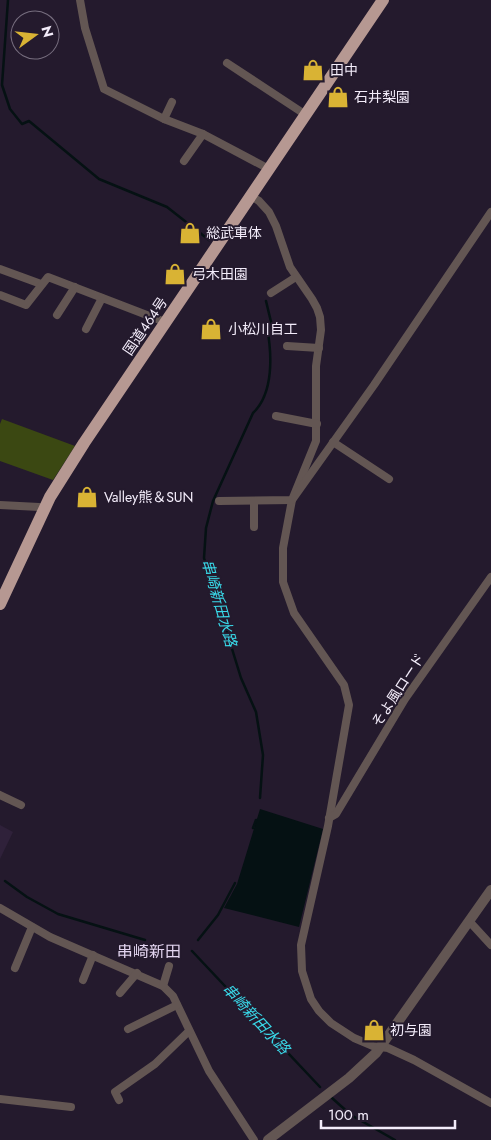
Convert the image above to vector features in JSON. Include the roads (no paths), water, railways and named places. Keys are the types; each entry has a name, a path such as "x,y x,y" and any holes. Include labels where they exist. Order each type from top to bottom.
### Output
{"highway":[{"name":"国道464号","path":"0,604 50,496 165,322 383,0"}],"street":[{"path":"80,0 85,28 104,89 164,119 203,134 269,169"},
{"path":"227,63 306,115"},
{"path":"164,119 172,102"},
{"path":"184,161 203,134"},
{"path":"251,196 259,201 269,212 276,226 290,267 317,308 322,330 316,366 316,441 292,500 283,548 282,575 294,613 344,685 349,705 330,818 301,944 300,961 302,971 311,999 319,1011 331,1022 354,1038 388,1048 414,1060 491,1103"},
{"path":"292,500 380,377 491,212"},
{"path":"0,269 41,284"},
{"path":"0,295 26,305 48,277 165,322"},
{"path":"271,293 296,277"},
{"path":"57,315 75,287"},
{"path":"86,329 102,298"},
{"path":"287,346 319,348"},
{"path":"276,416 317,424"},
{"path":"333,442 389,479"},
{"path":"219,502 292,500"},
{"path":"254,501 254,527"},
{"path":"0,505 39,507 44,511"},
{"name":"そよ風ロード","path":"330,818 336,814 405,699 491,577"},
{"path":"0,795 21,805"},
{"path":"268,1140 349,1078 381,1047 490,893"},
{"path":"0,908 50,937 163,986 174,996 209,1071 254,1140"},
{"path":"469,921 491,945"},
{"path":"15,968 32,927"},
{"path":"83,980 92,955"},
{"path":"163,986 169,966"},
{"path":"120,993 136,973"},
{"path":"128,1029 177,1005"},
{"path":"119,1100 116,1092 155,1064 189,1031"},
{"path":"0,1099 71,1107"}],"waterway":[{"name":"串崎新田水路","path":"8,0 2,85 10,109 22,124 29,121 99,179 167,207 209,240"},
{"name":"串崎新田水路","path":"260,798 263,755 256,712 241,678 204,558 206,528 213,501 253,413 265,395 268,384 270,349 267,327 272,326 266,301"},
{"name":"串崎新田水路","path":"253,828 256,820"},
{"path":"5,881 27,897 58,914 145,940"},
{"name":"串崎新田水路","path":"198,940 218,915 235,883"},
{"name":"串崎新田水路","path":"192,951 320,1087"},
{"name":"串崎新田水路","path":"332,1098 351,1115 395,1140"}],"place":[{"name":"田中","path":"313,70"},
{"name":"石井梨園","path":"338,97"},
{"name":"総武車体","path":"190,233"},
{"name":"弓木田園","path":"175,274"},
{"name":"小松川自工","path":"211,329"},
{"name":"Valley熊＆SUN","path":"87,497"},
{"name":"初与園","path":"374,1030"}],"district":[{"name":"串崎新田","path":"149,951"}]}
